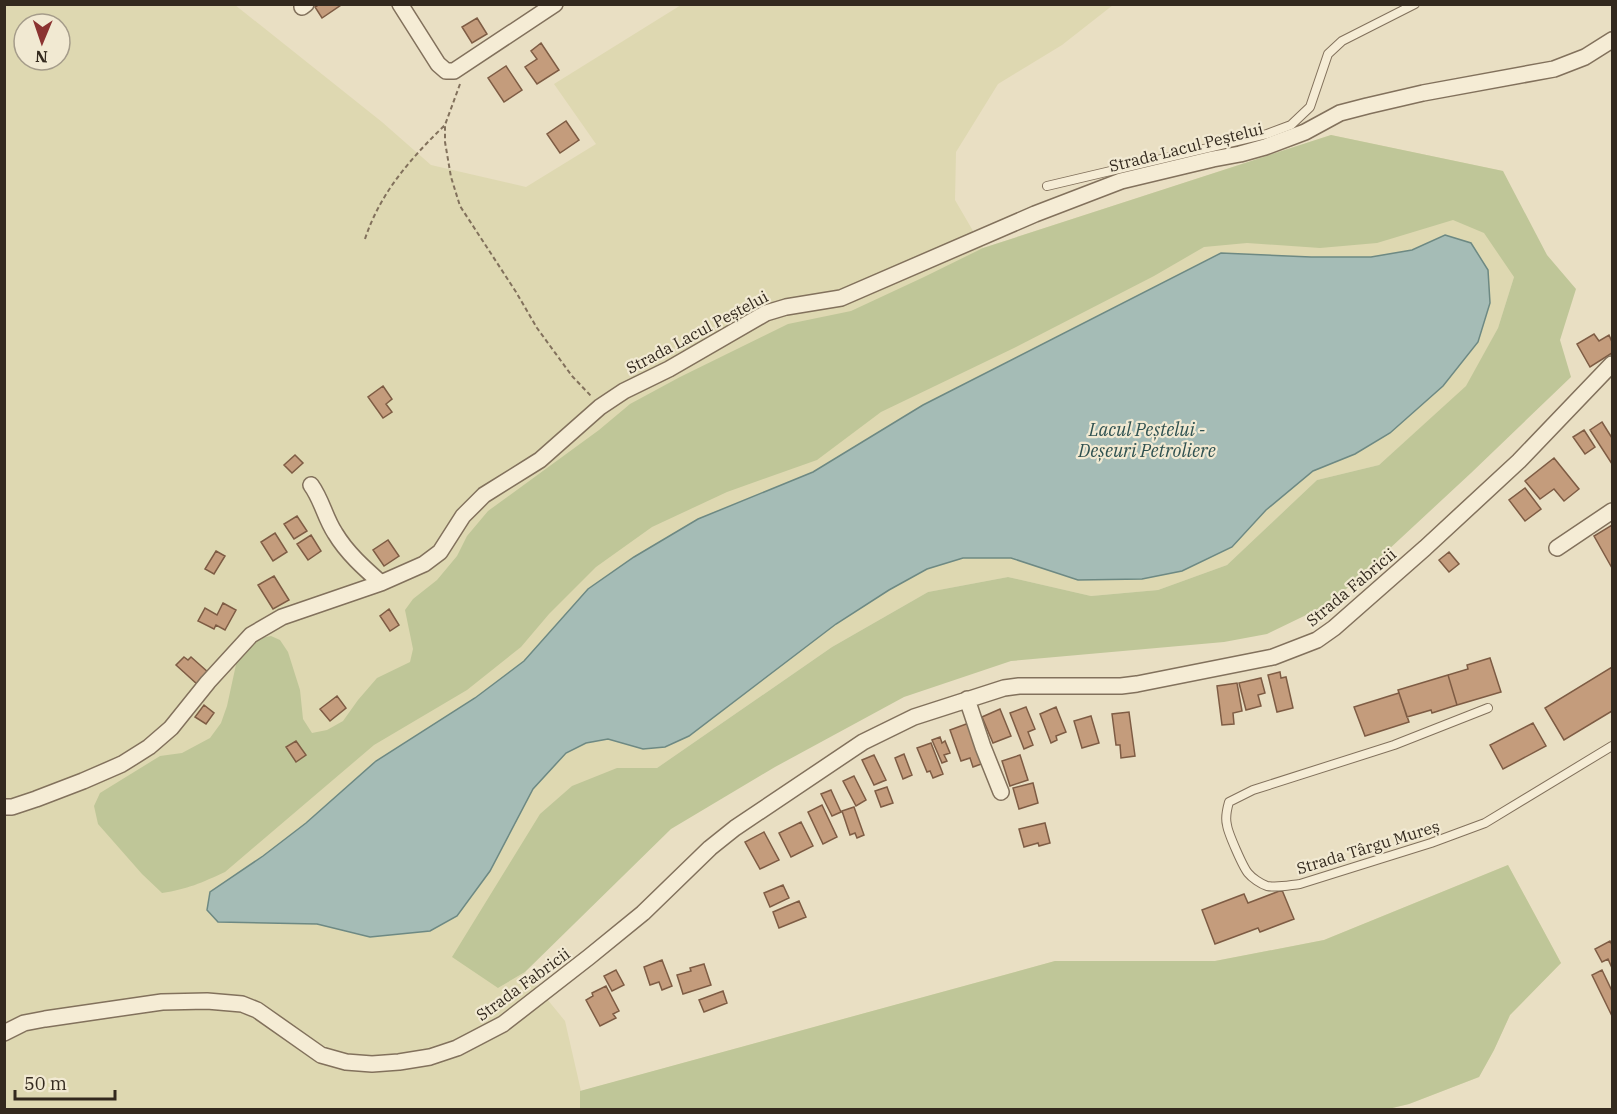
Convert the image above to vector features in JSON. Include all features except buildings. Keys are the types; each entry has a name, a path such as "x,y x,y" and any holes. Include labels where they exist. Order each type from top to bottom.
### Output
{"street":[{"path":"400,4 438,63 446,71 454,71 463,66 555,4"},
{"name":"Strada Lacul Peștelui","path":"4,807 12,807 83,782 122,764 149,747 171,728 208,682 252,635 282,617 381,583 424,564 440,552 463,516 484,495 540,460 600,407 624,391 669,369 766,313 786,307 842,298 1035,213 1121,181 1204,160 1248,152 1305,132 1340,113 1367,106 1423,93 1554,69 1585,57 1612,40"},
{"name":"Strada Fabricii","path":"4,1033 24,1023 45,1019 142,1005 207,1001 242,1004 257,1010 321,1055 346,1062 372,1065 399,1062 430,1057 458,1048 503,1024 581,964 643,913 710,848 766,806 863,742 914,717 1005,688 1137,684 1273,657 1317,640 1425,548 1519,461 1612,364"},
{"path":"312,485 334,532 351,554 381,583"},
{"path":"1557,548 1612,511"},
{"path":"968,699 1000,792"}],"lane":[{"path":"1047,186 1268,134 1291,125 1310,107 1328,54 1342,41 1415,4"},
{"name":"Strada Târgu Mureș","path":"1488,708 1394,745 1253,790 1229,802 1227,825 1248,873 1267,886 1300,884 1431,843 1485,823 1612,746"}],"path":[{"path":"463,66 461,82 445,125 445,142 456,194 464,213 537,328 572,376 600,407"},
{"path":"365,239 372,219 405,166 445,125"}],"shaded area":[{"path":"6,4 235,5 382,122 431,165 526,187 596,144 554,84 681,5 1113,5 1062,45 998,84 956,152 955,200 983,248 1331,135 1503,171 1514,277 1498,328 1467,386 1379,465 1317,480 1227,565 1158,590 1091,596 1008,577 928,592 832,647 657,768 617,768 498,988 525,972 565,1021 581,1091 1055,961 1215,961 1324,940 1508,865 1561,963 1510,1015 1479,1077 1409,1104 1388,1109 5,1109 4,6"}],"green space":[{"path":"1331,135 1503,171 1547,255 1576,289 1560,340 1571,377 1331,603 1267,634 1224,642 1011,661 904,697 775,767 671,829 525,972 498,988 452,957 540,814 572,786 617,768 657,768 832,647 928,592 1008,577 1091,596 1158,590 1227,565 1317,480 1379,465 1466,386 1498,328 1514,277 1484,233 1453,220 1377,243 1320,248 1247,243 1204,247 1154,276 1014,348 881,412 817,460 727,492 652,527 596,567 549,614 521,647 467,690 374,745 225,872 187,887 162,893 98,824 94,806 100,793 160,756 182,753 210,738 221,723 227,706 237,660 256,639 271,636 280,640 288,652 300,690 303,719 312,733 327,730 343,721 377,678 410,662 413,649 405,610 413,599 437,580 457,556 467,536 488,511 599,430 630,404 788,324 851,311 983,248"},
{"path":"1508,865 1561,963 1510,1015 1479,1077 1409,1104 1388,1109 580,1109 580,1091 1055,961 1215,961 1324,940"}],"water":[{"name":"Lacul Peștelui - Deșeuri Petroliere","path":"1445,235 1471,243 1488,270 1490,303 1478,342 1443,386 1390,433 1355,454 1313,471 1266,510 1232,547 1182,571 1142,579 1078,580 1011,558 963,558 927,569 836,624 689,736 665,747 643,749 608,739 586,743 566,753 533,789 490,871 457,916 430,931 370,937 317,924 218,922 207,910 210,892 306,823 376,761 475,698 524,661 588,589 634,557 698,519 813,472 923,405 1221,253 1371,257 1412,250"}]}
